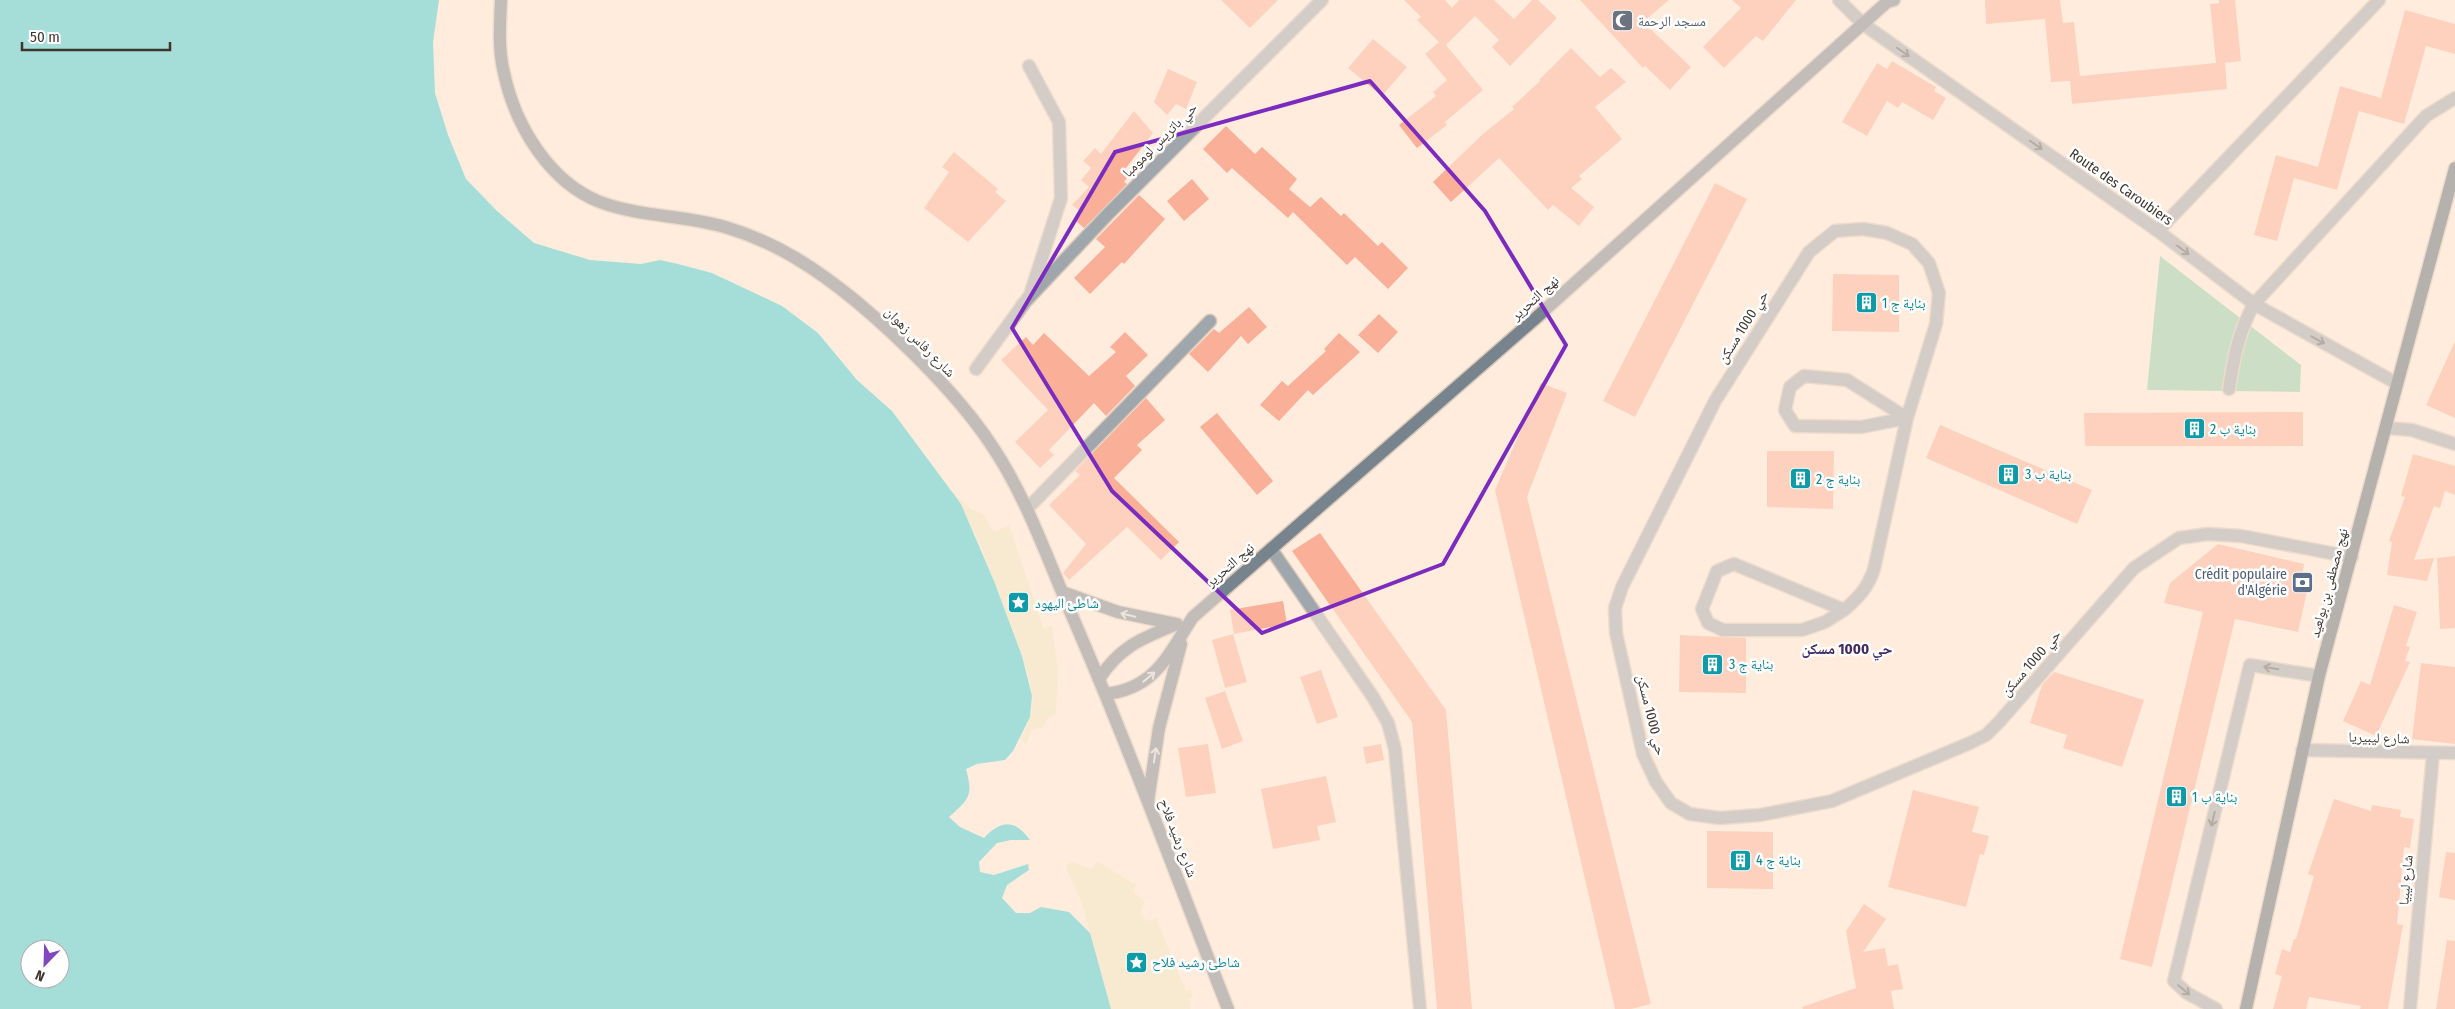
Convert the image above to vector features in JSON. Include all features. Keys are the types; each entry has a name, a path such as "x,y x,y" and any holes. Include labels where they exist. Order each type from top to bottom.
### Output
{"main road":[{"name":"نهج مصطفى بن بولعيد","path":"2246,1009 2319,676 2455,168"}],"street":[{"name":"شارع رفاس زهوان","path":"501,0 503,70 509,94 528,134 557,173 575,189 601,202 626,209 710,223 741,232 776,246 823,274 892,334 966,412 1001,459 1027,510 1099,678"},
{"name":"حي باتريس لومومبا","path":"1022,306 1108,214 1322,0"},
{"name":"Route des Caroubiers","path":"1839,0 1863,24 2158,231 2254,304 2396,383"},
{"name":"نهج التحرير","path":"1105,694 1130,689 1152,675 1161,666 1181,626 1537,317 1886,2 1894,0"},
{"path":"2158,231 2379,0"},
{"name":"حي باتريس لومومبا","path":"976,369 1030,295 1061,198 1059,122 1029,66"},
{"path":"2230,389 2234,354 2242,325 2254,304 2426,116 2455,98"},
{"name":"حي 1000 مسكن","path":"1844,610 1734,564 1717,570 1702,609 1708,622 1723,630 1802,630 1825,622 1844,610 1861,595 1870,582 1907,418 1936,324 1939,292 1929,263 1912,244 1887,233 1863,229 1835,232 1810,252 1715,401 1634,561 1615,608 1616,633 1643,754 1656,782 1671,803 1690,814 1720,818 1760,815 1832,801 1986,735 2134,568 2179,538 2208,534 2240,536 2352,557"},
{"path":"1027,510 1210,321"},
{"path":"1804,376 1847,380 1907,418 1861,427 1795,426 1785,410 1790,387 1804,376"},
{"path":"2386,428 2412,430 2455,444"},
{"path":"1270,549 1373,698 1388,723 1395,749 1420,1009"},
{"path":"1062,592 1118,612 1181,626"},
{"path":"1099,678 1118,654 1130,645 1181,626"},
{"path":"1148,803 1161,719 1181,626"},
{"path":"2216,1009 2187,993 2174,982 2250,665 2319,676"},
{"name":"شارع رشيد فلاح","path":"1099,678 1228,1009"},
{"name":"شارع ليبيريا","path":"2302,750 2455,753"},
{"name":"شارع ليبيا","path":"2410,1009 2433,754"}],"highlighted area":[{"path":"1370,81 1485,211 1566,345 1443,564 1262,633 1112,491 1012,328 1115,152"}],"green space":[{"path":"2160,256 2301,365 2300,392 2147,390"}],"sand":[{"name":"شاطئ اليهود","path":"951,491 972,510 982,513 992,529 997,531 1009,525 1044,629 1052,625 1058,669 1056,714 1048,718 1044,727 1032,730 1026,744 1020,739 1030,718 1032,695 1025,664 982,550 968,519"},
{"name":"شاطئ رشيد فلاح","path":"1097,861 1136,885 1134,892 1145,902 1140,913 1146,920 1151,921 1156,918 1186,991 1191,990 1193,996 1189,999 1191,1009 1111,1009 1081,901 1065,866 1071,862 1092,869"}],"water":[{"path":"0,0 439,0 433,42 435,93 448,135 466,179 497,211 534,243 590,260 641,264 660,260 712,273 782,306 818,333 857,380 892,411 961,504 994,581 1022,656 1032,696 1030,717 1013,751 1005,760 977,764 966,769 969,785 968,796 962,805 949,817 960,827 984,838 996,828 1008,824 1019,828 1030,840 1011,840 997,843 979,862 980,872 994,875 1028,864 1029,870 1007,885 1002,898 1016,913 1030,913 1041,907 1069,912 1090,933 1111,1009 0,1009"}],"building":[{"path":"1221,0 1278,0 1250,28"},
{"path":"1404,0 1445,0 1452,8 1459,0 1494,0 1514,19 1532,0 1538,0 1557,18 1510,66 1492,47 1499,40 1475,16 1446,45 1483,90 1445,122 1447,125 1417,148 1399,125 1436,96 1433,92 1447,80 1425,54 1439,42 1417,20 1421,17"},
{"path":"1580,0 1669,0 1643,22 1691,67 1670,90 1645,66 1643,68"},
{"path":"1732,0 1796,0 1763,41 1756,36 1724,68 1703,47 1741,8"},
{"path":"1985,0 2060,0 2063,23 2074,22 2080,76 2216,63 2210,4 2219,3 2219,0 2235,0 2241,61 2225,63 2227,89 2072,104 2070,81 2051,82 2045,19 1986,24"},
{"path":"2405,10 2455,24 2455,54 2426,46 2404,124 2359,111 2337,190 2294,178 2277,241 2254,235 2276,155 2318,167 2340,86 2381,98"},
{"path":"1373,39 1407,67 1382,96 1348,68"},
{"path":"1571,48 1600,77 1611,68 1626,82 1595,107 1622,139 1579,176 1582,179 1571,188 1594,207 1579,226 1553,205 1548,210 1499,158 1451,202 1433,182 1483,134 1514,109 1512,107"},
{"path":"1892,61 1936,87 1934,91 1946,98 1933,120 1902,102 1898,108 1887,101 1867,136 1842,122 1877,63 1887,69"},
{"path":"1168,69 1197,82 1186,109 1176,104 1167,115 1154,102"},
{"path":"1134,111 1153,133 1122,173 1127,178 1124,182 1127,184 1084,228 1075,220 1082,213 1072,205 1089,187 1081,180 1091,168 1083,161 1095,148 1101,154"},
{"path":"1226,126 1255,154 1262,147 1297,179 1289,189 1310,207 1321,197 1341,216 1344,213 1378,246 1382,242 1408,268 1388,289 1355,257 1347,265 1293,212 1288,218 1232,168 1227,173 1203,149"},
{"path":"954,152 998,189 995,192 1006,201 968,242 924,208 949,172 942,167"},
{"path":"1192,179 1209,199 1184,221 1167,201"},
{"path":"1715,183 1747,199 1635,417 1603,401"},
{"path":"1139,195 1165,219 1124,264 1122,262 1090,294 1074,278 1105,247 1096,239"},
{"name":"بناية ج 1","path":"1833,274 1899,275 1899,332 1832,331"},
{"path":"1249,307 1267,327 1248,344 1241,336 1208,372 1189,354 1214,329 1219,333"},
{"path":"1379,314 1398,332 1378,353 1358,335"},
{"path":"1125,332 1148,355 1126,376 1135,386 1106,416 1094,403 1049,450 1054,455 1040,468 1015,442 1048,410 1001,360 1026,337 1033,345 1044,333 1089,376 1116,352 1110,347"},
{"path":"1339,333 1360,352 1313,395 1308,390 1279,421 1260,405 1282,381 1288,386 1326,351 1324,349"},
{"path":"2455,341 2455,418 2426,405"},
{"path":"1541,383 1567,393 1527,497 1651,1004 1631,1009 1615,1009 1495,490"},
{"path":"1146,398 1165,420 1137,445 1142,450 1114,478 1179,542 1161,560 1127,527 1069,580 1063,573 1086,544 1049,505 1080,475 1075,471"},
{"name":"بناية ب 2","path":"2303,412 2303,446 2085,446 2084,413"},
{"path":"1217,413 1273,481 1257,495 1200,427"},
{"name":"بناية ب 3","path":"1940,425 2092,490 2077,524 1926,458"},
{"name":"بناية ج 2","path":"1767,451 1834,451 1833,509 1767,507"},
{"path":"2413,454 2455,466 2455,495 2445,491 2440,508 2434,506 2414,560 2434,558 2427,581 2387,575 2392,542 2389,541 2405,497 2401,496"},
{"path":"1320,533 1446,710 1472,1009 1437,1009 1412,722 1292,551"},
{"path":"2218,544 2304,564 2302,576 2310,578 2298,632 2235,619 2152,967 2120,959 2203,612 2164,603 2170,583"},
{"path":"2455,556 2455,628 2440,629 2437,558"},
{"path":"1283,601 1287,624 1234,634 1230,610"},
{"path":"2394,605 2417,612 2406,646 2410,647 2405,661 2410,662 2376,736 2343,721 2361,681 2370,685"},
{"path":"1233,634 1247,682 1225,688 1212,640"},
{"name":"بناية ج 3","path":"1680,635 1746,638 1746,693 1679,692"},
{"path":"2421,663 2455,667 2455,744 2412,739"},
{"path":"1321,670 1338,717 1317,724 1300,677"},
{"path":"2054,672 2144,700 2122,767 2063,748 2067,735 2030,723 2042,685"},
{"path":"1225,691 1243,741 1222,749 1205,698"},
{"path":"1208,744 1216,793 1186,797 1178,748"},
{"path":"1381,744 1384,760 1366,764 1363,747"},
{"path":"1326,776 1336,822 1317,826 1320,840 1273,849 1261,789"},
{"path":"1913,790 1979,807 1972,832 1989,836 1984,855 1980,854 1966,907 1888,887"},
{"path":"2334,799 2371,811 2372,805 2401,810 2400,817 2414,819 2410,848 2404,847 2397,924 2403,925 2388,1009 2360,1009 2361,1006 2309,997 2306,1009 2273,1009 2282,976 2275,974 2282,949 2290,952 2294,939 2296,939 2314,876 2308,874"},
{"name":"بناية ج 4","path":"1707,831 1773,832 1773,889 1707,888"},
{"path":"2446,852 2455,853 2455,900 2439,897"},
{"path":"1864,904 1886,919 1863,952 1885,948 1888,966 1898,964 1903,989 1891,991 1894,1009 1803,1009 1802,1007 1856,988 1846,931"},
{"path":"2447,940 2455,941 2455,1009 2436,1009"}],"place":[{"name":"مسجد الرحمة","path":"1622,21"},
{"name":"بناية ج 1","path":"1866,303"},
{"name":"بناية ب 2","path":"2194,429"},
{"name":"بناية ب 3","path":"2009,474"},
{"name":"بناية ج 2","path":"1800,479"},
{"name":"Crédit populaire d'Algérie","path":"2303,582"},
{"name":"شاطئ اليهود","path":"1019,603"},
{"name":"بناية ج 3","path":"1713,664"},
{"name":"بناية ب 1","path":"2176,797"},
{"name":"بناية ج 4","path":"1740,860"},
{"name":"شاطئ رشيد فلاح","path":"1136,962"}],"district":[{"name":"حي 1000 مسكن","path":"1847,649"}]}
